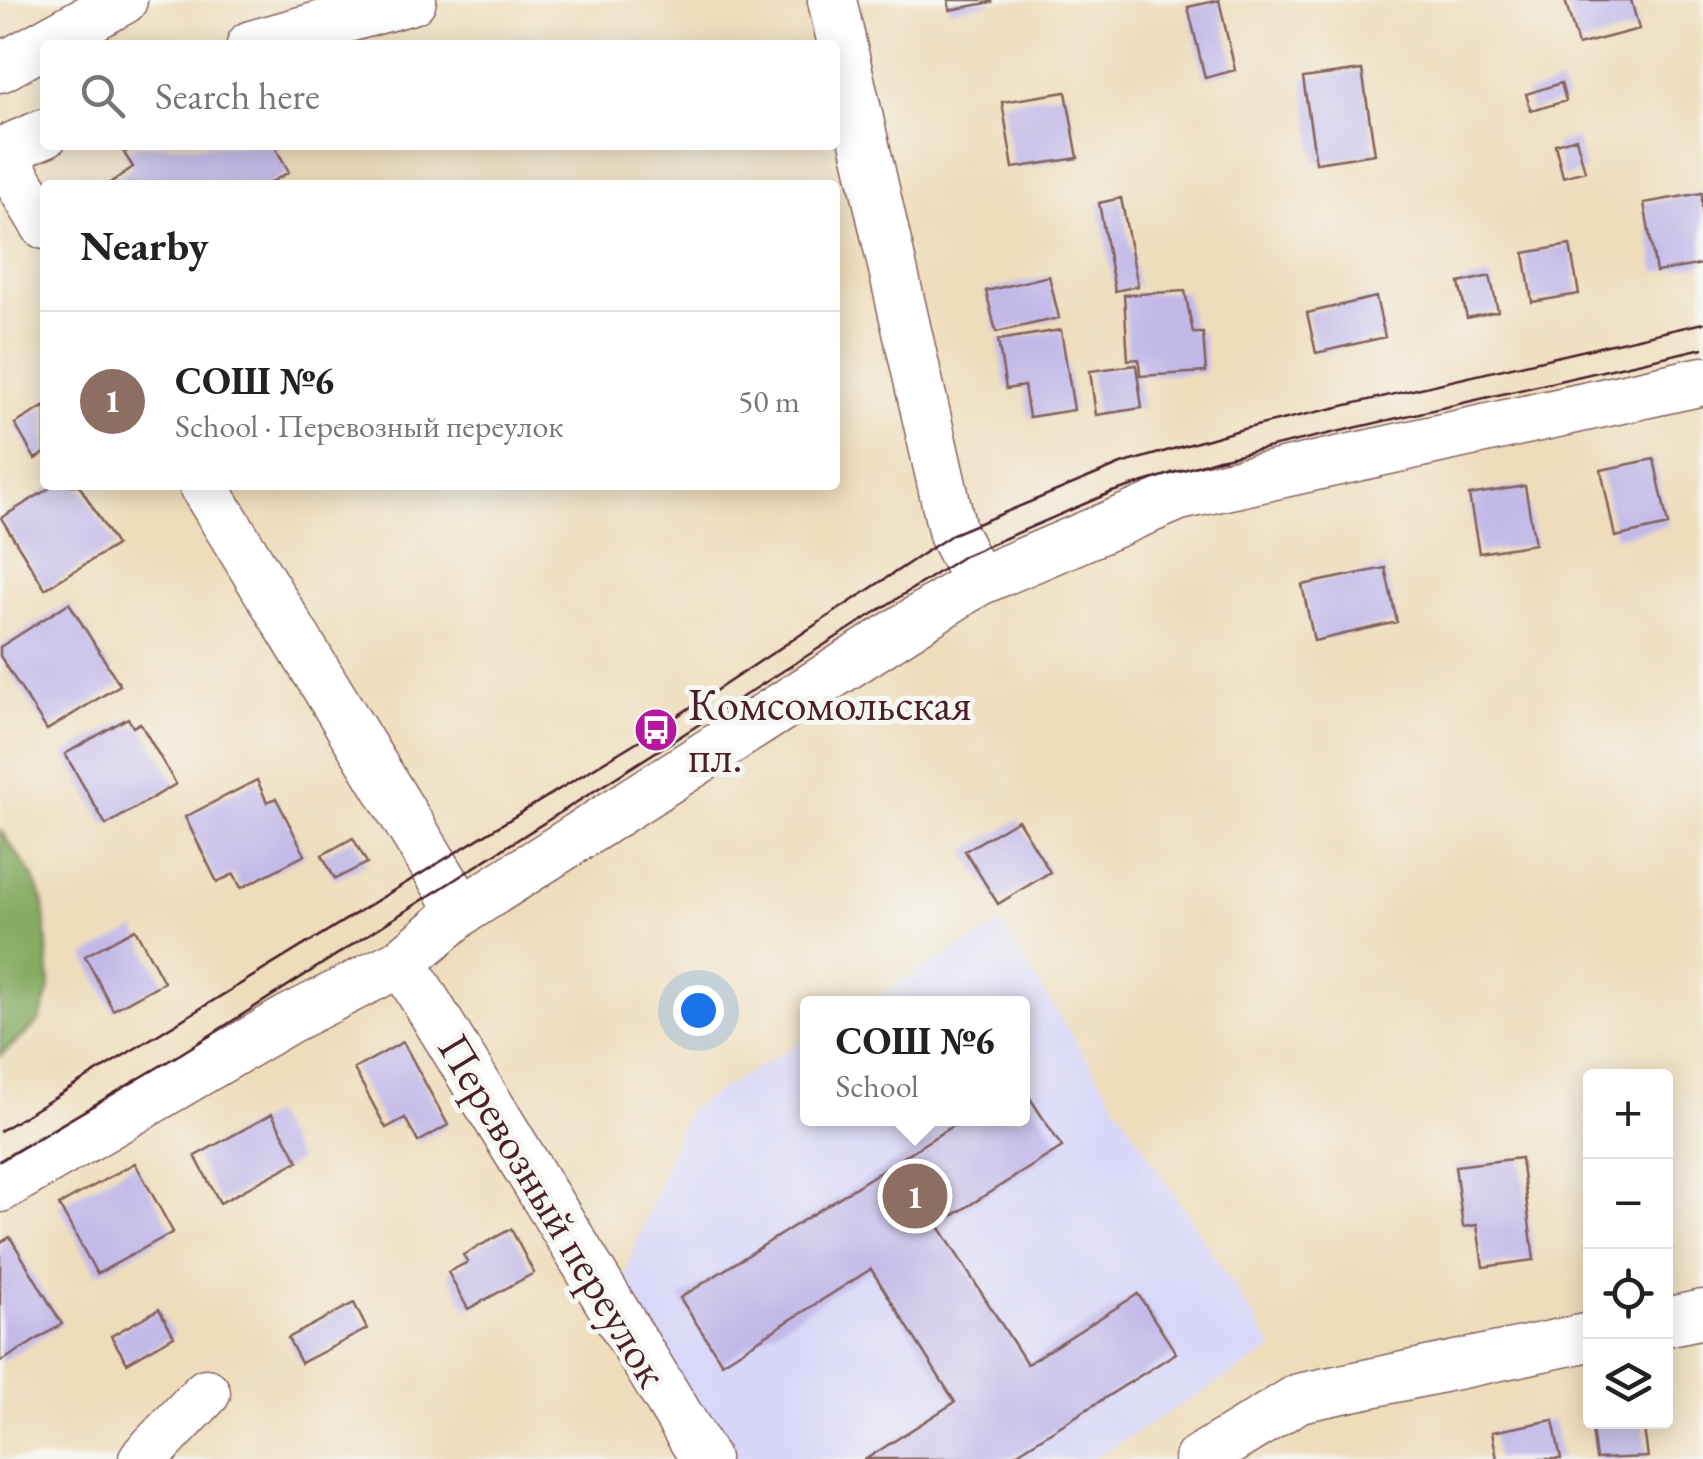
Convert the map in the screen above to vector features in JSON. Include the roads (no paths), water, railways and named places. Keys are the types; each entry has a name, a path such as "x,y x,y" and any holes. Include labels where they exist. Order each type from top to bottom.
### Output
{"street":[{"path":"51,40 123,0"},
{"path":"269,40 412,0"},
{"path":"832,0 953,534 976,582"},
{"path":"0,68 40,46"},
{"path":"40,134 0,152 40,217"},
{"path":"0,1188 289,1019 402,962 462,911 976,582 1179,496 1703,381"},
{"path":"206,490 462,911"},
{"name":"Перевозный переулок","path":"402,962 705,1459"},
{"path":"1673,1320 1703,1314"},
{"path":"1199,1459 1299,1398 1583,1338"},
{"path":"143,1459 206,1393"}],"tram line":[{"path":"0,1131 656,730 953,534 1121,464 1243,429 1703,323"},
{"path":"0,1161 182,1053 964,556 1112,492 1219,459 1703,348"}],"place":[{"name":"Комсомольская пл.","path":"656,730"},
{"name":"СОШ №6","path":"915,1196"}]}
